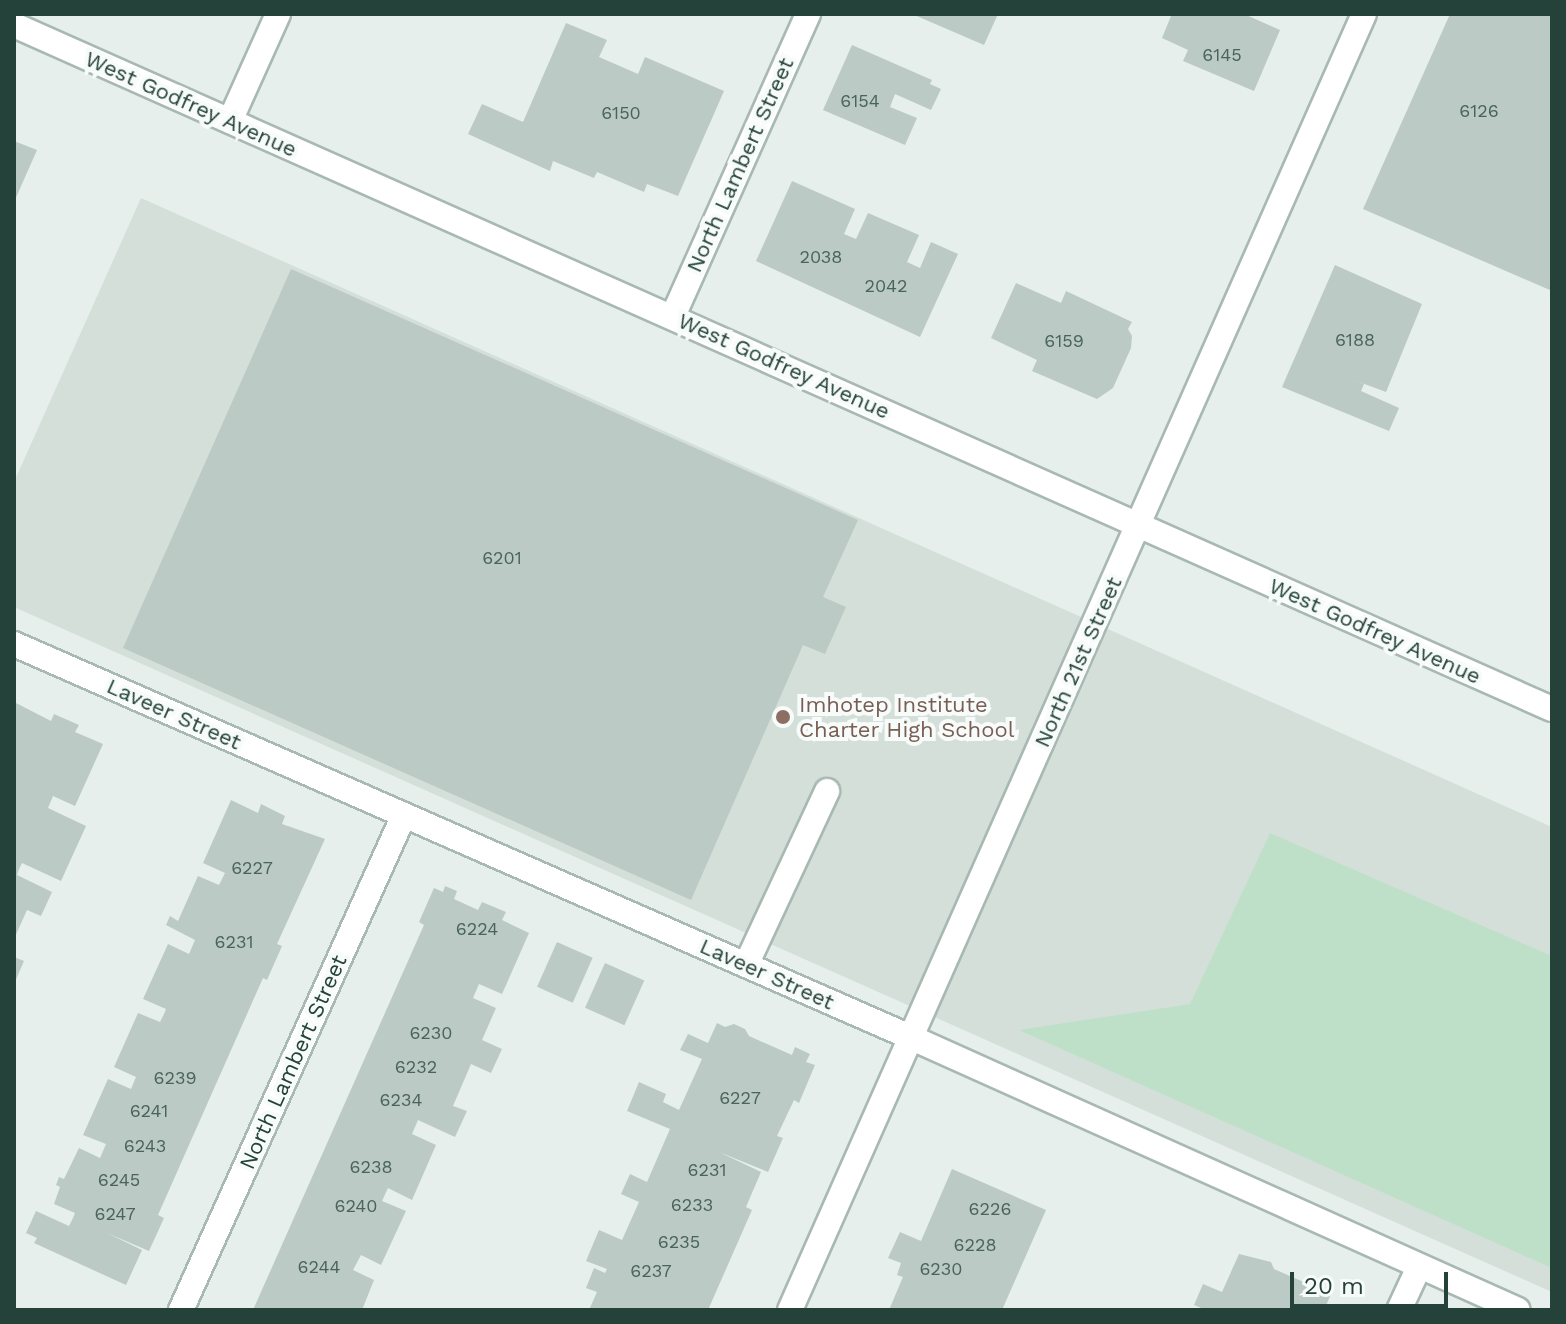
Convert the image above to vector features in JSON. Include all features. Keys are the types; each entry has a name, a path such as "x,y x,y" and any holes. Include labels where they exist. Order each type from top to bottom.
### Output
{"street":[{"path":"230,121 278,14"},
{"name":"North Lambert Street","path":"673,316 808,14"},
{"name":"North 21st Street","path":"790,1310 1364,14"},
{"name":"West Godfrey Avenue","path":"14,25 1552,709"},
{"name":"Laveer Street","path":"14,644 910,1037 1518,1310"},
{"path":"746,965 827,791"},
{"name":"North Lambert Street","path":"181,1310 404,815"},
{"path":"1399,1310 1419,1267"}],"shaded area":[{"name":"Imhotep Institute Charter High School","path":"141,198 1552,827 1552,1292 14,607 14,482"}],"green space":[{"path":"1270,833 1552,956 1552,1268 1019,1030 1190,1004"}],"building":[{"path":"912,14 998,14 984,45"},
{"path":"1166,14 1244,14 1280,30 1254,91 1183,61 1188,50 1162,38 1171,16"},
{"path":"1450,14 1552,14 1552,291 1363,209"},
{"path":"566,23 607,40 599,57 638,74 645,57 724,91 678,196 647,184 644,192 597,172 594,178 553,161 550,171 468,134 482,104 523,122"},
{"path":"852,45 932,80 930,84 941,89 931,110 895,94 890,107 917,118 905,145 823,110"},
{"path":"14,141 37,150 14,202"},
{"path":"792,181 855,209 844,234 856,239 868,213 919,235 907,262 920,268 931,242 958,254 920,337 756,261"},
{"path":"1335,265 1422,304 1386,392 1351,379 1364,384 1361,391 1399,408 1389,431 1282,387"},
{"name":"Imhotep Institute Charter High School","path":"291,269 858,520 823,597 846,607 825,654 803,645 691,900 123,648"},
{"path":"1016,283 1061,303 1066,291 1132,322 1128,329 1132,336 1131,348 1113,388 1097,399 1032,371 1037,360 991,338"},
{"path":"14,702 51,721 54,714 79,725 75,732 103,744 75,806 53,796 48,808 86,826 61,881 22,863 19,869 17,875 52,892 41,916 27,910 14,939"},
{"path":"231,800 258,813 261,804 285,816 282,824 325,839 277,944 282,946 267,980 263,978 158,1215 164,1218 149,1251 107,1233 142,1250 126,1285 34,1243 37,1238 26,1233 36,1211 69,1226 73,1218 75,1213 54,1204 60,1187 56,1185 59,1177 64,1179 79,1148 100,1158 106,1144 83,1135 108,1079 131,1089 136,1077 114,1067 138,1013 160,1022 164,1014 166,1009 143,999 168,944 189,954 195,940 166,925 170,916 178,921 198,876 219,885 225,873 203,863"},
{"path":"445,886 457,891 454,899 478,910 482,902 506,912 502,920 529,933 502,994 479,984 473,998 496,1008 482,1040 502,1049 491,1073 471,1064 453,1106 467,1111 455,1137 418,1120 412,1134 436,1145 412,1200 388,1188 382,1201 406,1211 381,1265 361,1255 353,1270 374,1280 362,1310 253,1310 424,925 419,922 434,888 443,892"},
{"path":"557,942 593,958 573,1003 537,987"},
{"path":"14,957 24,961 14,984"},
{"path":"605,963 644,980 624,1025 585,1008"},
{"path":"717,1023 725,1027 734,1024 745,1029 749,1036 792,1055 795,1047 810,1054 806,1062 815,1065 799,1103 794,1100 777,1136 783,1138 768,1172 719,1152 761,1172 746,1207 752,1210 708,1310 589,1310 597,1292 586,1288 594,1268 605,1273 607,1269 586,1261 599,1230 622,1240 639,1202 621,1194 630,1174 647,1182 670,1129 627,1111 639,1082 666,1094 663,1102 679,1110 702,1059 680,1050 688,1034 708,1043"},
{"path":"952,1169 1046,1210 1002,1310 889,1310 903,1277 897,1275 901,1263 888,1258 900,1232 921,1241"},
{"path":"1239,1254 1271,1262 1274,1269 1331,1294 1324,1310 1206,1310 1194,1305 1203,1284 1222,1292"}],"place":[{"name":"Imhotep Institute Charter High School","path":"783,717"}]}
